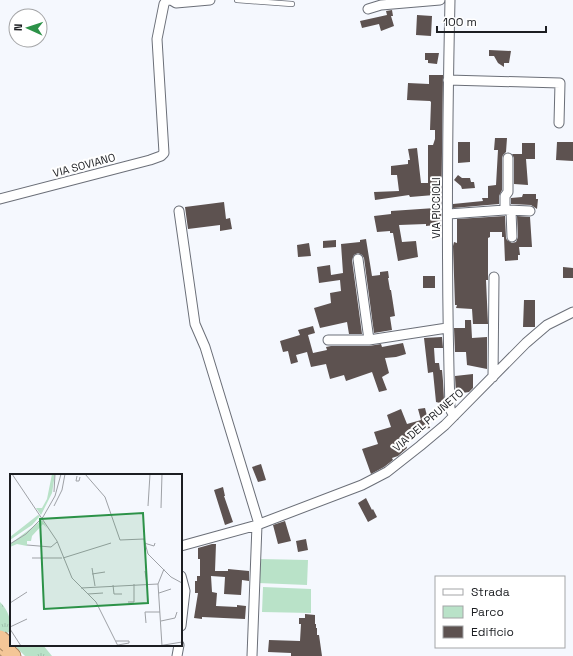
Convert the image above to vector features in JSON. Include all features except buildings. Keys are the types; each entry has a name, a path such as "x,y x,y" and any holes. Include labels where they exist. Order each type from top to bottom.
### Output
{"highway":[{"path":"5,644 20,656"}],"street":[{"path":"174,1 210,0"},
{"path":"368,8 381,5 440,0"},
{"name":"VIA PICCIOLI","path":"450,0 448,80 447,328 450,409 454,416"},
{"name":"VIA SOVIANO","path":"0,199 150,160 161,156 164,153 157,39 162,14 173,9 174,1"},
{"path":"448,80 560,84 559,123"},
{"path":"508,158 508,192 505,196 512,237"},
{"path":"448,214 508,210 530,211"},
{"path":"179,211 195,324 205,347 258,524 252,656"},
{"path":"358,259 369,340"},
{"path":"493,377 494,276"},
{"name":"VIA DEL PRUNETO","path":"182,546 258,524 362,485 387,472 420,446 454,416 526,343 547,325 573,312"},
{"path":"328,340 369,340 447,328"},
{"path":"182,580 185,591 182,617"},
{"path":"177,656 178,646"}],"lane":[{"path":"237,0 292,4"}],"green space":[{"path":"259,559 308,560 307,585 258,583"},
{"path":"263,587 311,589 311,613 262,612"},
{"path":"0,602 10,619 10,632 3,635 0,632"},
{"path":"15,646 44,646 52,656 25,656"}]}
